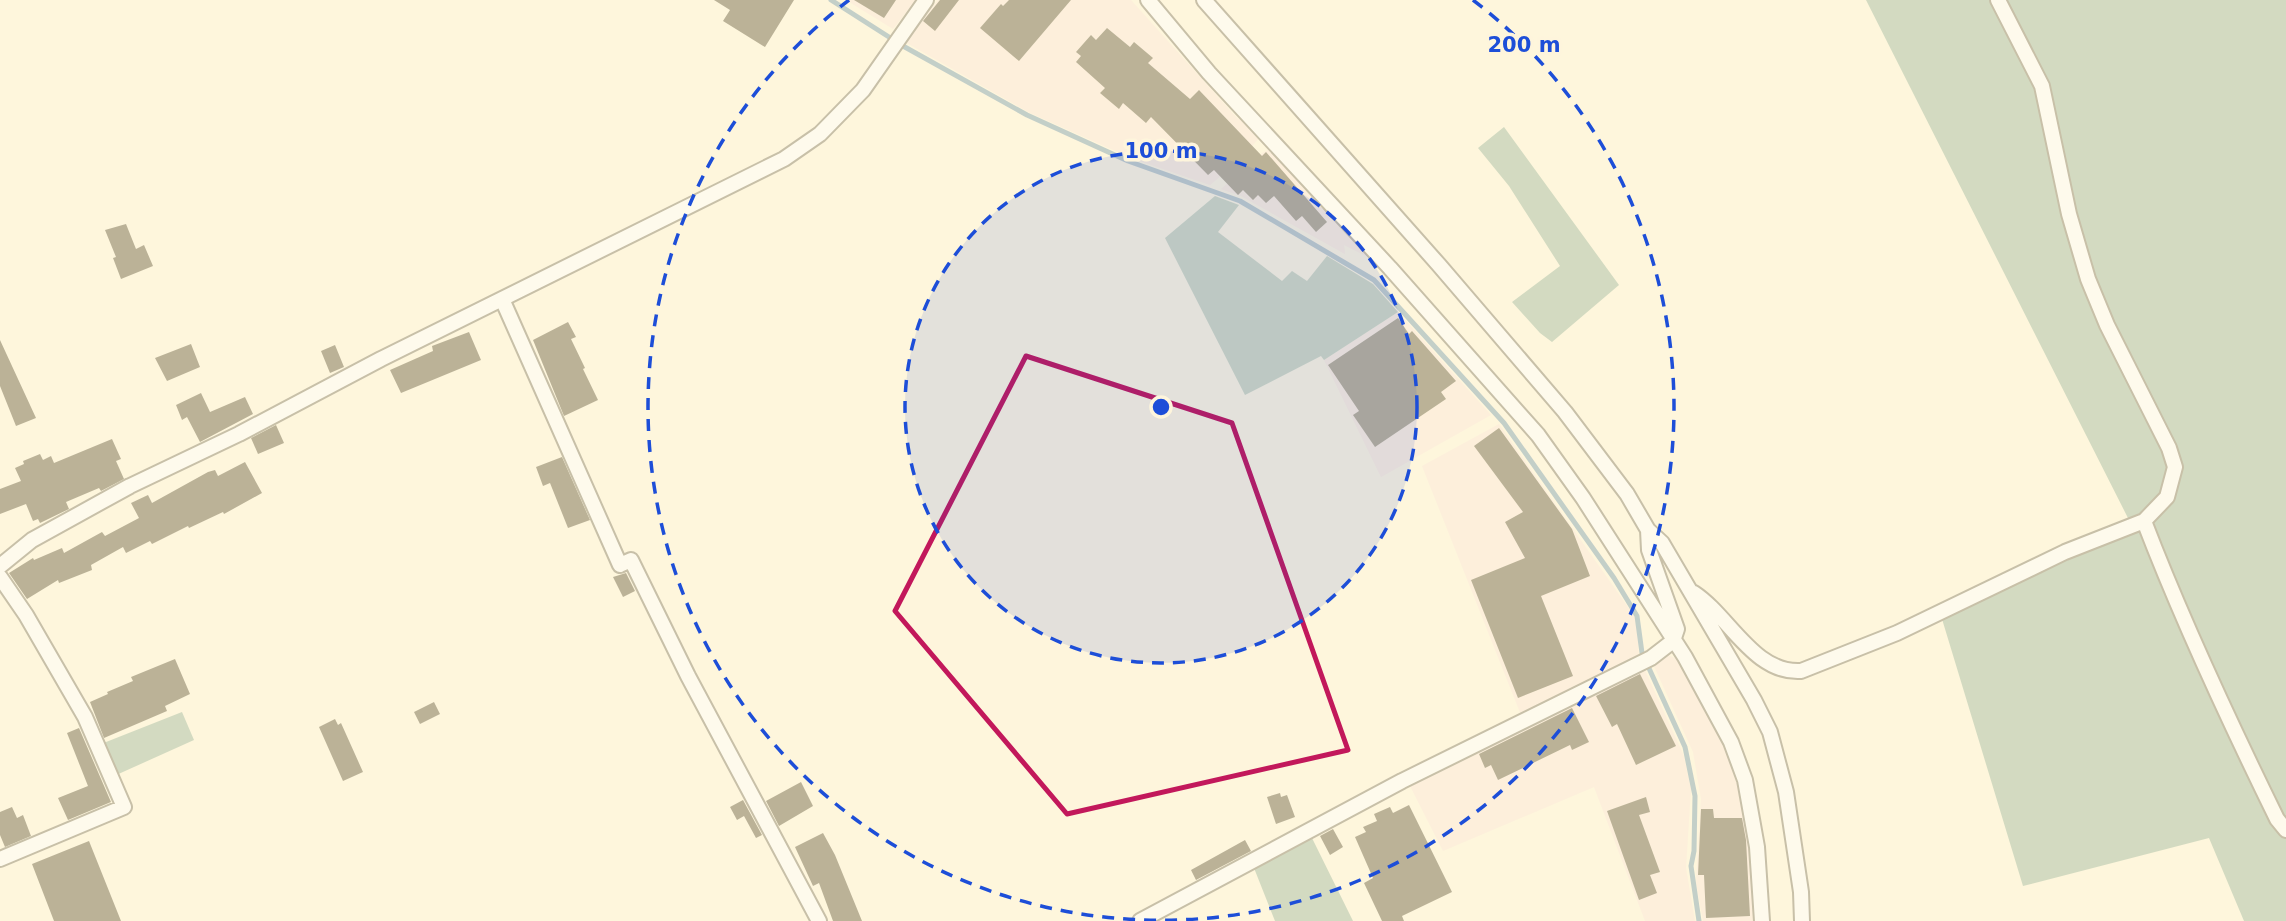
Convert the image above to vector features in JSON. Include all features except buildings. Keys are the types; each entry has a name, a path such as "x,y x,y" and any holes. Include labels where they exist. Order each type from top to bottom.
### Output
{"street":[{"path":"0,566 32,540 130,485 239,434 784,159 820,134 863,90 926,0"},
{"path":"1148,0 1209,73 1280,147 1538,435 1583,498 1685,657 1731,742 1745,780 1757,847 1762,921"},
{"path":"1204,0 1440,265 1565,412 1627,494 1648,530 1662,543 1770,732 1788,804 1801,892 1802,921"},
{"path":"1687,588 1703,599 1744,642 1771,664 1786,670 1801,671 1897,633 2065,552 2144,521 2167,497 2175,467 2169,448 2107,325 2088,279 2069,214 2042,86 1998,0"},
{"path":"502,299 620,565 631,560 688,676 819,921"},
{"path":"2144,521 2168,584 2221,704 2277,819 2286,830"},
{"path":"1140,921 1402,781 1645,662 1673,641 1677,629 1649,550 1648,530"},
{"path":"0,577 26,615 85,717 124,807 0,859"}],"highlighted area":[{"path":"1026,356 1232,423 1348,750 1067,814 895,611"}],"shaded area":[{"path":"846,0 916,0 893,29"},
{"path":"938,0 1131,0 1238,119 1244,117 1260,137 1242,158 1210,185 1131,158 1030,113 905,42"},
{"path":"1272,148 1363,249 1366,256 1344,245 1345,254 1241,196 1221,189 1262,153"},
{"path":"1398,312 1491,415 1381,477 1324,360"},
{"path":"1499,424 1635,617 1637,629 1639,657 1521,715 1422,466"},
{"path":"1668,655 1679,660 1726,748 1737,779 1751,840 1757,921 1703,921 1696,883 1701,799 1693,752 1653,664"},
{"path":"1644,668 1684,756 1691,789 1686,868 1695,921 1645,921 1594,787 1443,851 1409,784"}],"green space":[{"path":"1866,0 2286,0 2286,921 2244,921 2209,838 2023,886 1942,619 2129,520"},
{"path":"1504,127 1619,285 1552,342 1540,333 1512,302 1560,266 1509,186 1478,148"},
{"path":"1215,196 1239,205 1218,232 1282,281 1292,271 1307,281 1327,256 1373,284 1398,312 1324,360 1321,356 1245,395 1165,238"},
{"path":"182,712 194,740 114,776 101,744"},
{"path":"1311,836 1353,921 1275,921 1254,868"}],"waterway":[{"path":"831,0 903,46 1027,115 1128,161 1240,201 1374,280 1504,423 1614,578 1637,616 1642,653 1685,747 1695,796 1694,851 1691,866 1699,921"}]}
